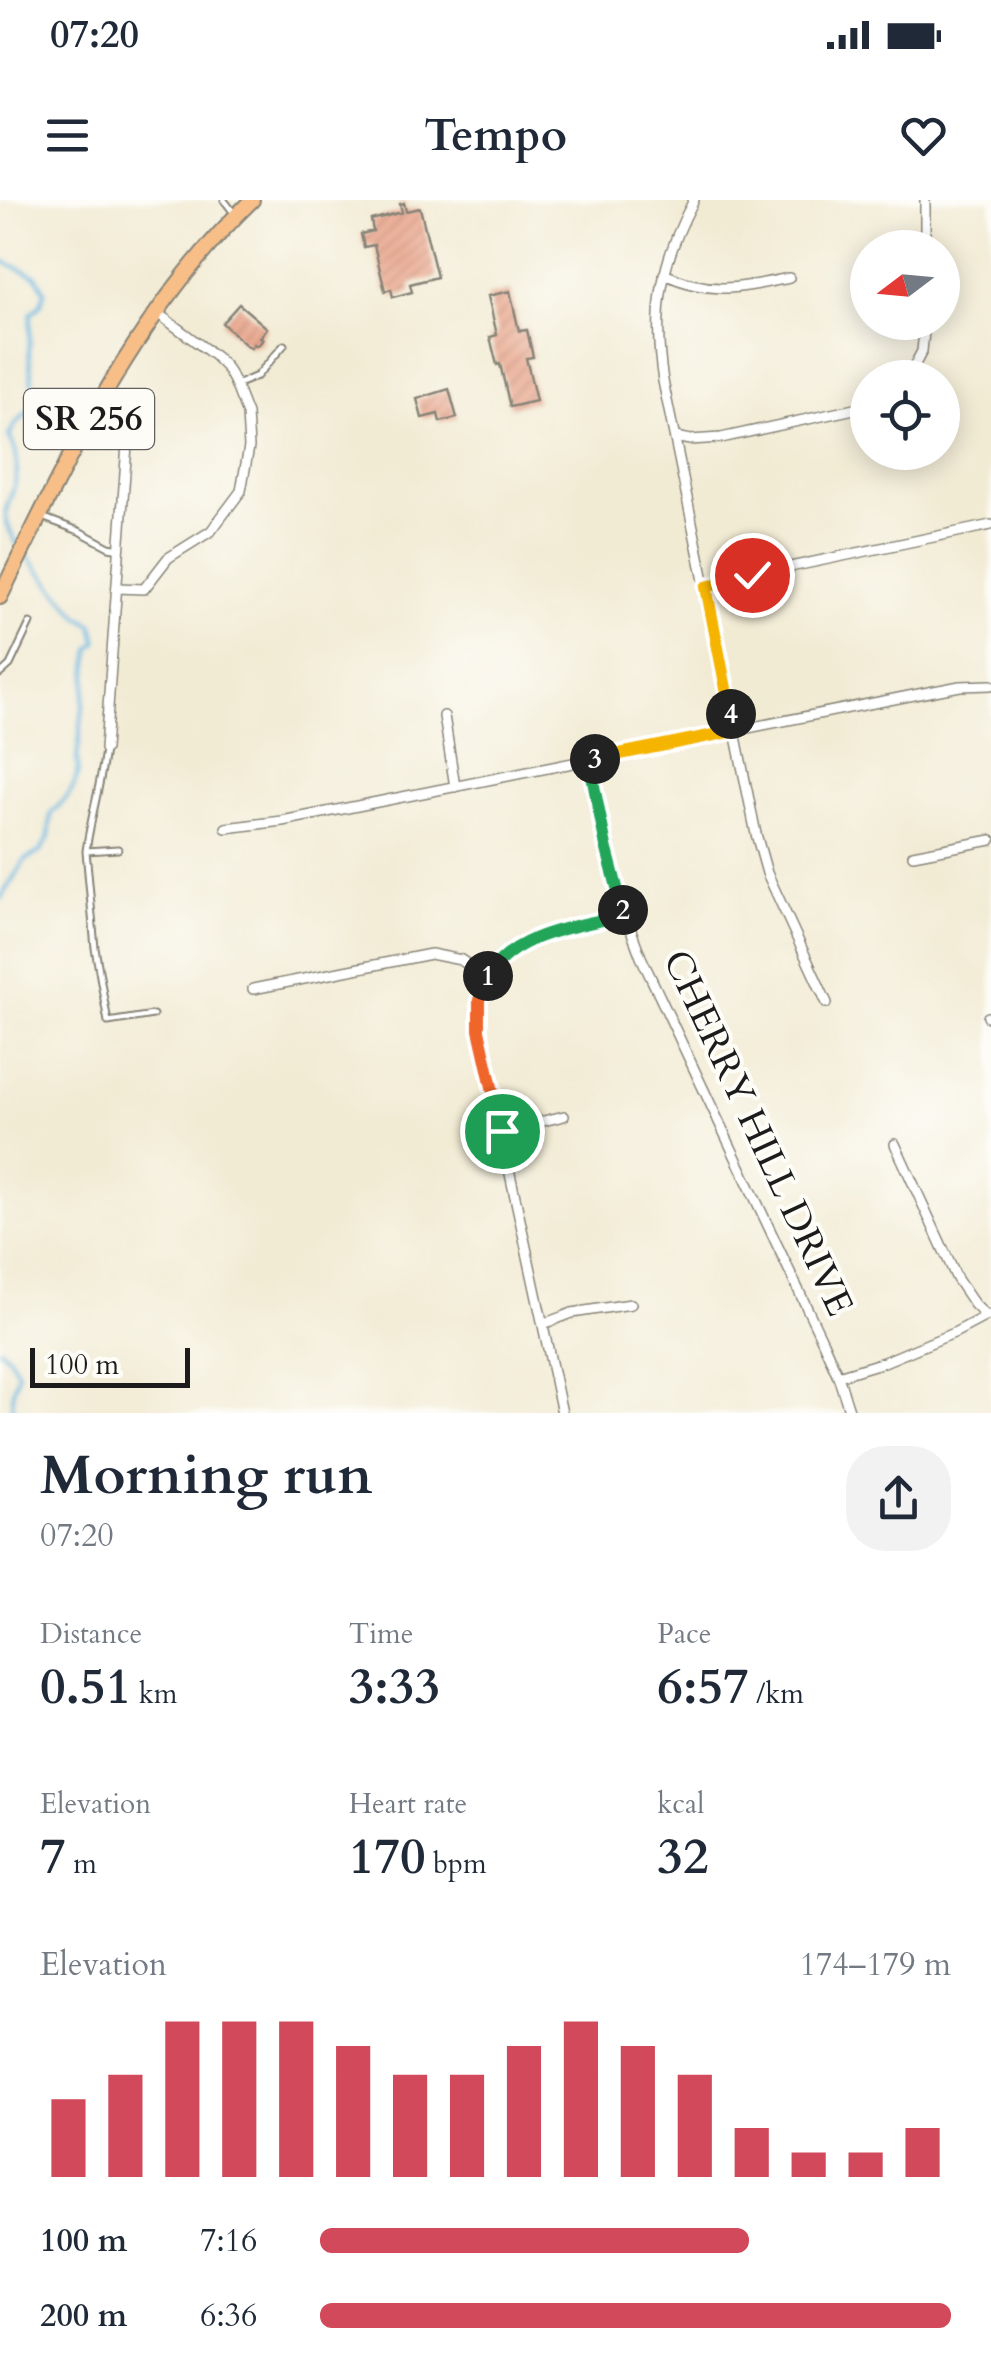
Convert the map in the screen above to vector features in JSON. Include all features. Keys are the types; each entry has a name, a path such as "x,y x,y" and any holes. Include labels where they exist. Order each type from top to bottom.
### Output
{"main road":[{"name":"SR 256","path":"2,589 93,411 156,312 252,200"}],"street":[{"path":"694,200 673,242 664,274 658,350 756,834 767,873 828,1004"},
{"path":"925,200 925,230"},
{"path":"664,274 690,285 719,289 789,278"},
{"path":"118,588 144,590 168,558 211,531 240,491 249,446 247,414 226,367 156,312"},
{"path":"105,749 130,403"},
{"path":"674,437 721,438 850,410"},
{"path":"706,587 991,525"},
{"path":"226,828 282,821 960,686 991,685"},
{"path":"444,716 455,787"},
{"name":"CHERRY HILL DRIVE","path":"589,761 606,846 641,957 838,1376 850,1413"},
{"path":"913,855 991,840"},
{"path":"562,1413 479,1030 479,1000 486,978 500,960 530,942 625,915"},
{"path":"253,989 431,954 462,960 486,978"},
{"path":"502,1131 564,1116"},
{"path":"838,1376 884,1362 989,1314 974,1304 957,1279 895,1144"},
{"path":"543,1324 572,1313 632,1304"}],"lane":[{"path":"224,200 236,216"},
{"path":"236,385 257,376 284,345"},
{"path":"39,516 120,549"},
{"path":"0,674 10,665 30,623"},
{"path":"105,749 86,851 95,948 108,1022 154,1015"},
{"path":"86,851 118,849"}],"building":[{"path":"404,203 406,211 420,208 437,277 410,284 412,292 393,297 391,289 385,291 374,245 364,247 361,234 373,231 371,220 402,212 400,204"},
{"path":"510,291 519,331 527,330 533,357 526,358 536,401 510,407 490,337 497,335 488,296"},
{"path":"239,304 267,328 257,346 246,345 222,323"},
{"path":"449,389 457,418 440,422 438,414 422,418 417,399"}],"waterway":[{"path":"0,260 36,276 45,292 41,304 31,314 29,351 34,406 9,436 17,457 17,471 6,517 20,548"},
{"path":"0,899 25,860 40,852 49,837 51,813 75,782 90,649 97,642 93,625 78,616 26,555"},
{"path":"0,1349 18,1372 12,1413"}],"route":[{"path":"502,1131 479,1030 483,985 492,968 511,951 553,933 625,915 589,761 734,731 706,587 752,575"}]}
